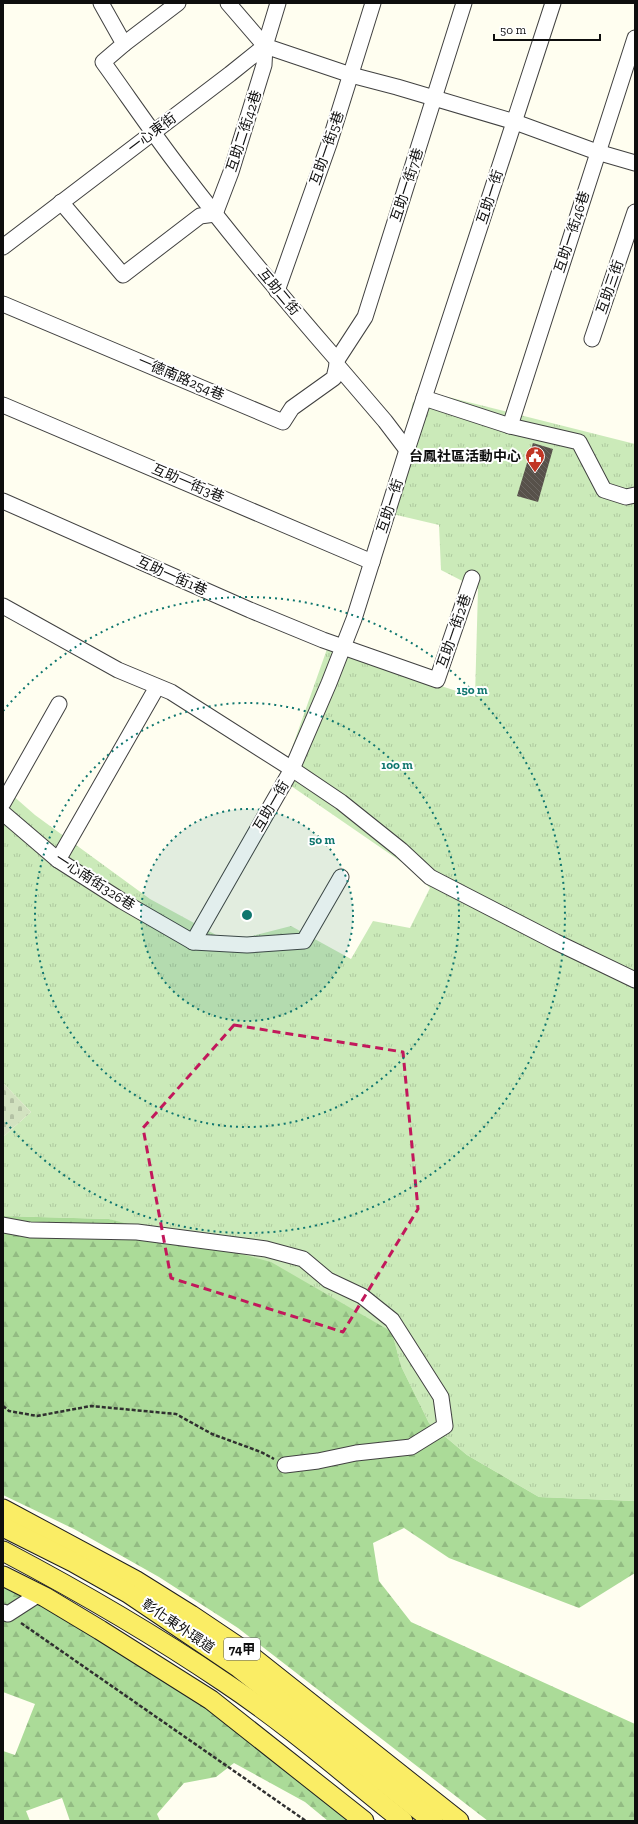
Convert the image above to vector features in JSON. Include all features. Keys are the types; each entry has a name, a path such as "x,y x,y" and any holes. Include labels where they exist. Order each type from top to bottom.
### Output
{"main road":[{"name":"74甲","path":"3,1509 135,1580 246,1652 459,1821"},
{"name":"彰化東外環道","path":"3,1527 73,1562 128,1593 239,1668 433,1821"},
{"name":"彰化東外環道","path":"3,1551 117,1614 225,1682 276,1720 403,1821"},
{"path":"3,1576 39,1594 100,1630 211,1700 364,1821"}],"street":[{"path":"101,3 124,44 178,3"},
{"path":"228,3 265,46 351,76 397,87 515,122 597,152 635,163"},
{"path":"265,46 278,3"},
{"name":"互助一街5巷","path":"277,291 329,144 373,3"},
{"name":"互助一街7巷","path":"337,363 365,317 464,3"},
{"name":"互助一街","path":"193,942 292,769 343,648 354,619 407,450 553,3"},
{"name":"互助一街46巷","path":"510,426 597,152 635,38"},
{"name":"互助二街","path":"124,44 103,62 180,169 215,214 385,421 407,450"},
{"name":"一心東街","path":"3,246 265,46"},
{"name":"互助二街42巷","path":"215,214 231,172 264,65 265,46"},
{"path":"61,202 123,275 200,216 215,214"},
{"name":"互助三街","path":"592,339 635,212"},
{"name":"一德南路254巷","path":"3,304 284,422 292,408 334,378 337,363"},
{"path":"424,398 510,426 579,442 604,490 626,497 635,495"},
{"name":"互助一街3巷","path":"3,405 372,562"},
{"name":"互助一街1巷","path":"3,501 250,610 343,648"},
{"name":"互助一街2巷","path":"343,648 437,680 472,578"},
{"path":"3,606 118,670 171,692 341,802 401,850 430,877 556,942 635,980"},
{"path":"58,860 157,687"},
{"path":"3,803 59,704"},
{"name":"一心南街326巷","path":"3,813 58,860 122,901 193,942"},
{"path":"193,942 247,945 304,940 341,877"},
{"path":"3,1225 30,1230 137,1232 266,1250 303,1259 328,1280 362,1296 392,1320 441,1397 446,1426 411,1446 356,1453 318,1461 285,1465"},
{"path":"5,1613 39,1594"}],"path":[{"path":"3,1406 9,1411 37,1416 91,1406 176,1414 212,1434 261,1452 285,1465"},
{"path":"5,1613 306,1821"}],"highlighted area":[{"path":"234,1025 403,1052 418,1209 343,1332 171,1278 143,1128"}],"green space":[{"path":"440,395 635,444 635,1501 539,1497 467,1455 429,1423 401,1366 392,1332 109,1219 3,1216 3,1137 31,1112 3,1083 3,787 35,815 150,899 229,942 291,926 351,959 373,921 410,928 430,888 403,863 281,779 327,649 475,697 478,589 441,570 439,525 384,512 413,402"},
{"path":"3,1083 31,1112 3,1137"},
{"path":"3,1216 109,1219 271,1262 392,1332 401,1366 429,1423 467,1455 539,1497 635,1501 635,1573 579,1608 449,1558 404,1528 373,1543 379,1581 411,1622 635,1724 635,1821 488,1821 238,1628 159,1577 74,1529 3,1495"},
{"path":"3,1575 157,1665 359,1821 328,1821 305,1802 234,1763 216,1777 184,1783 157,1814 160,1821 70,1821 62,1798 26,1811 30,1821 3,1821 3,1751 15,1755 35,1704 3,1692"}],"building":[{"name":"台鳳社區活動中心","path":"533,443 553,449 538,502 517,496"}],"place":[{"name":"台鳳社區活動中心","path":"535,473"}]}
